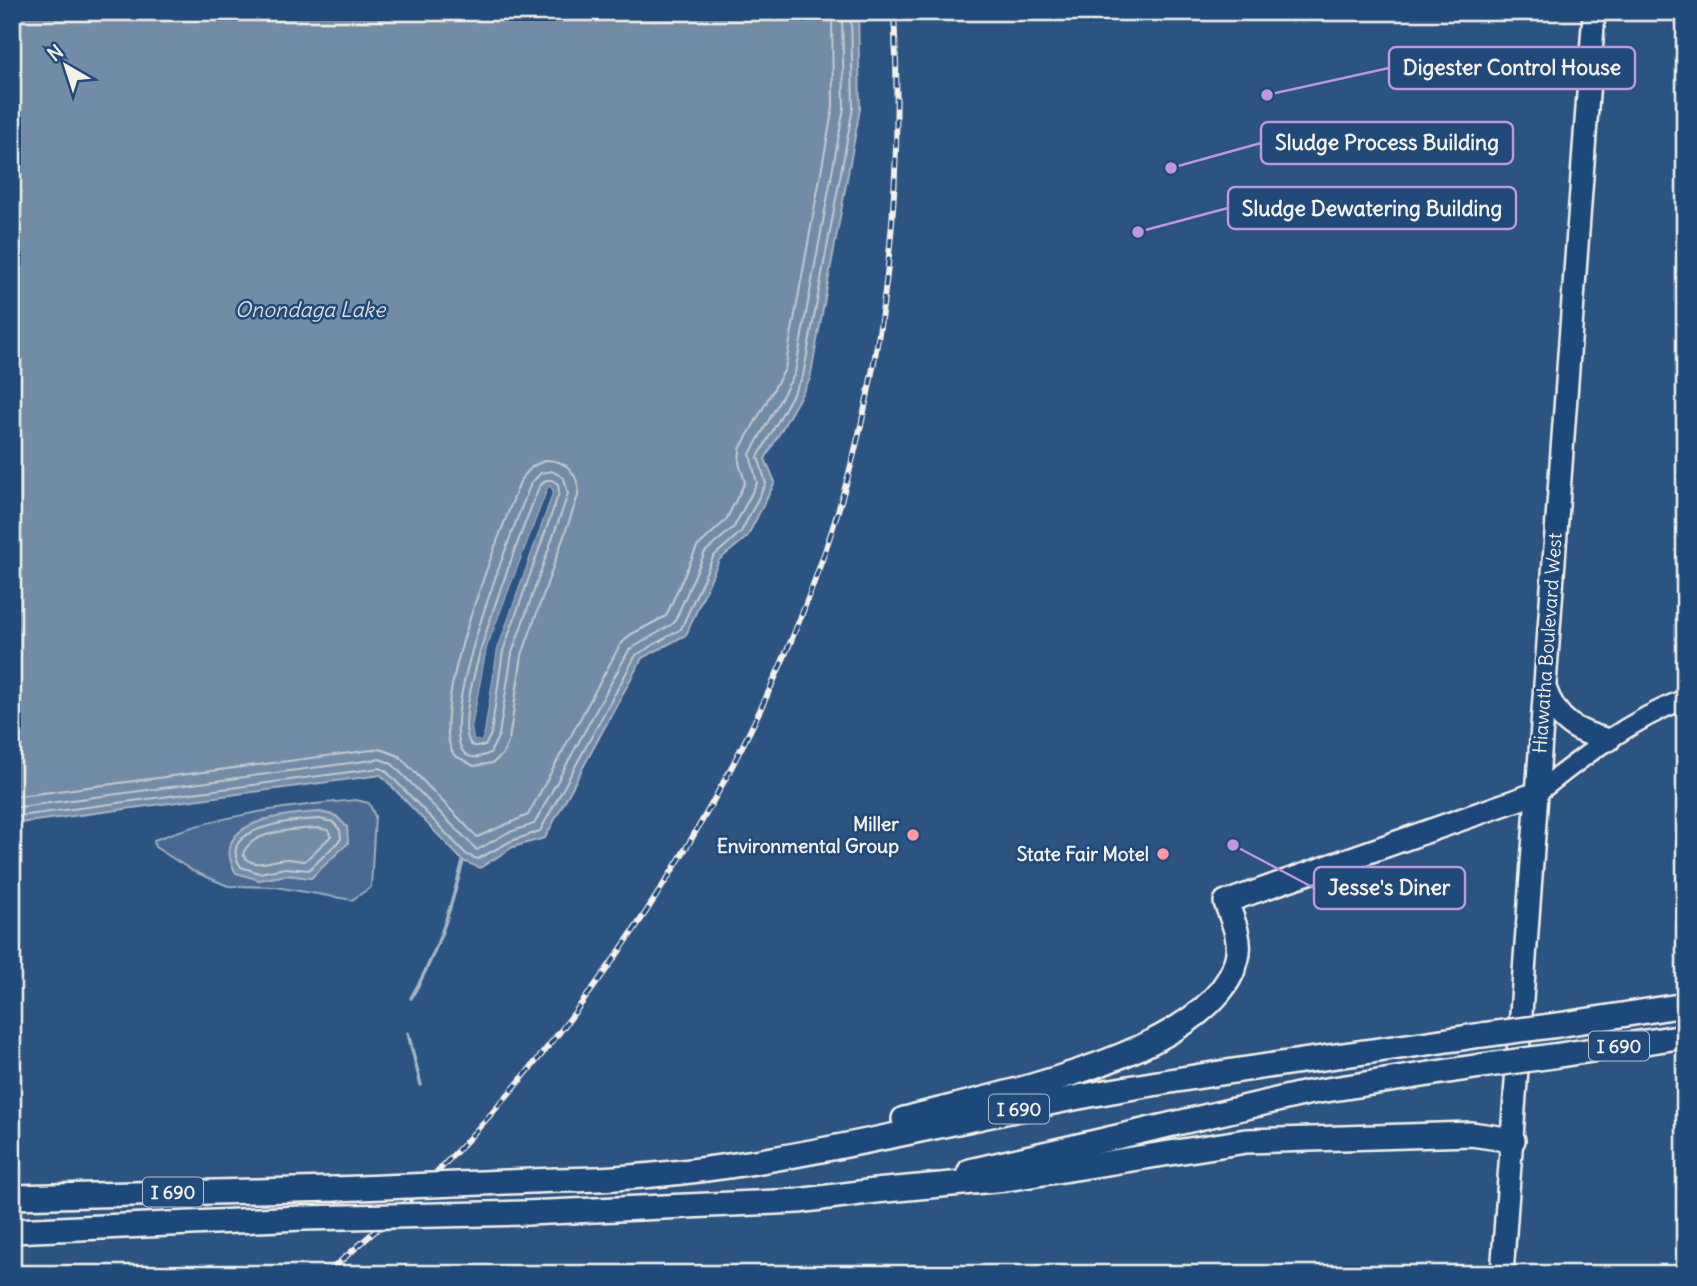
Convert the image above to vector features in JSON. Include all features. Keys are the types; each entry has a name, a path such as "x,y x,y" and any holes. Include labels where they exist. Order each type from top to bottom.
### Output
{"highway":[{"path":"778,1159 905,1118 1063,1076 1119,1057 1160,1038 1196,1016 1214,999 1229,978 1237,958 1238,940 1226,902"},
{"name":"I 690","path":"12,1197 334,1189 682,1174 778,1159 1125,1088 1685,1005"},
{"name":"I 690","path":"12,1231 303,1218 714,1207 798,1201 874,1191 1307,1093 1685,1036"},
{"path":"874,1191 1006,1179 1247,1141 1471,1134 1513,1140"}],"main road":[{"name":"Hiawatha Boulevard West","path":"1502,1274 1543,682 1594,12"},
{"path":"1543,682 1550,701 1567,724 1584,734 1609,740"},
{"path":"1226,902 1537,793 1651,713 1685,699"}],"shaded area":[{"path":"356,800 369,803 375,816 371,887 352,900 276,887 228,886 193,871 155,847 154,840 228,818","holes":["320,812 336,816 347,827 324,864 311,878 287,875 259,880 262,820"]}],"water":[{"name":"Onondaga Lake","path":"12,12 858,12 860,109 810,379 765,459 775,482 747,537 719,560 686,635 642,658 545,838 513,847 480,868 463,861 381,775 12,824","holes":["549,486 553,491 497,649 484,732 481,740 474,739 472,728 487,648"]},
{"path":"320,812 336,816 347,827 348,843 311,878 287,875 259,880 236,873 230,856 232,842 240,831 270,818"}],"pier":[{"path":"549,486 553,491 497,649 481,741 474,739 472,728 487,648","holes":["549,491 493,648 477,736 475,728 491,649"]}],"waterway":[{"path":"411,998 442,932 463,861"},
{"path":"408,1033 421,1085"}],"railway":[{"path":"326,1274 407,1202 480,1127 548,1046 613,960 672,871 726,778 773,682 813,584 846,484 873,368 890,250 894,190 894,12"}],"place":[{"name":"Digester Control House","path":"1267,95"},
{"name":"Sludge Process Building","path":"1171,168"},
{"name":"Sludge Dewatering Building","path":"1138,232"},
{"name":"Miller Environmental Group","path":"913,835"},
{"name":"Jesse's Diner","path":"1233,845"},
{"name":"State Fair Motel","path":"1163,854"}]}
